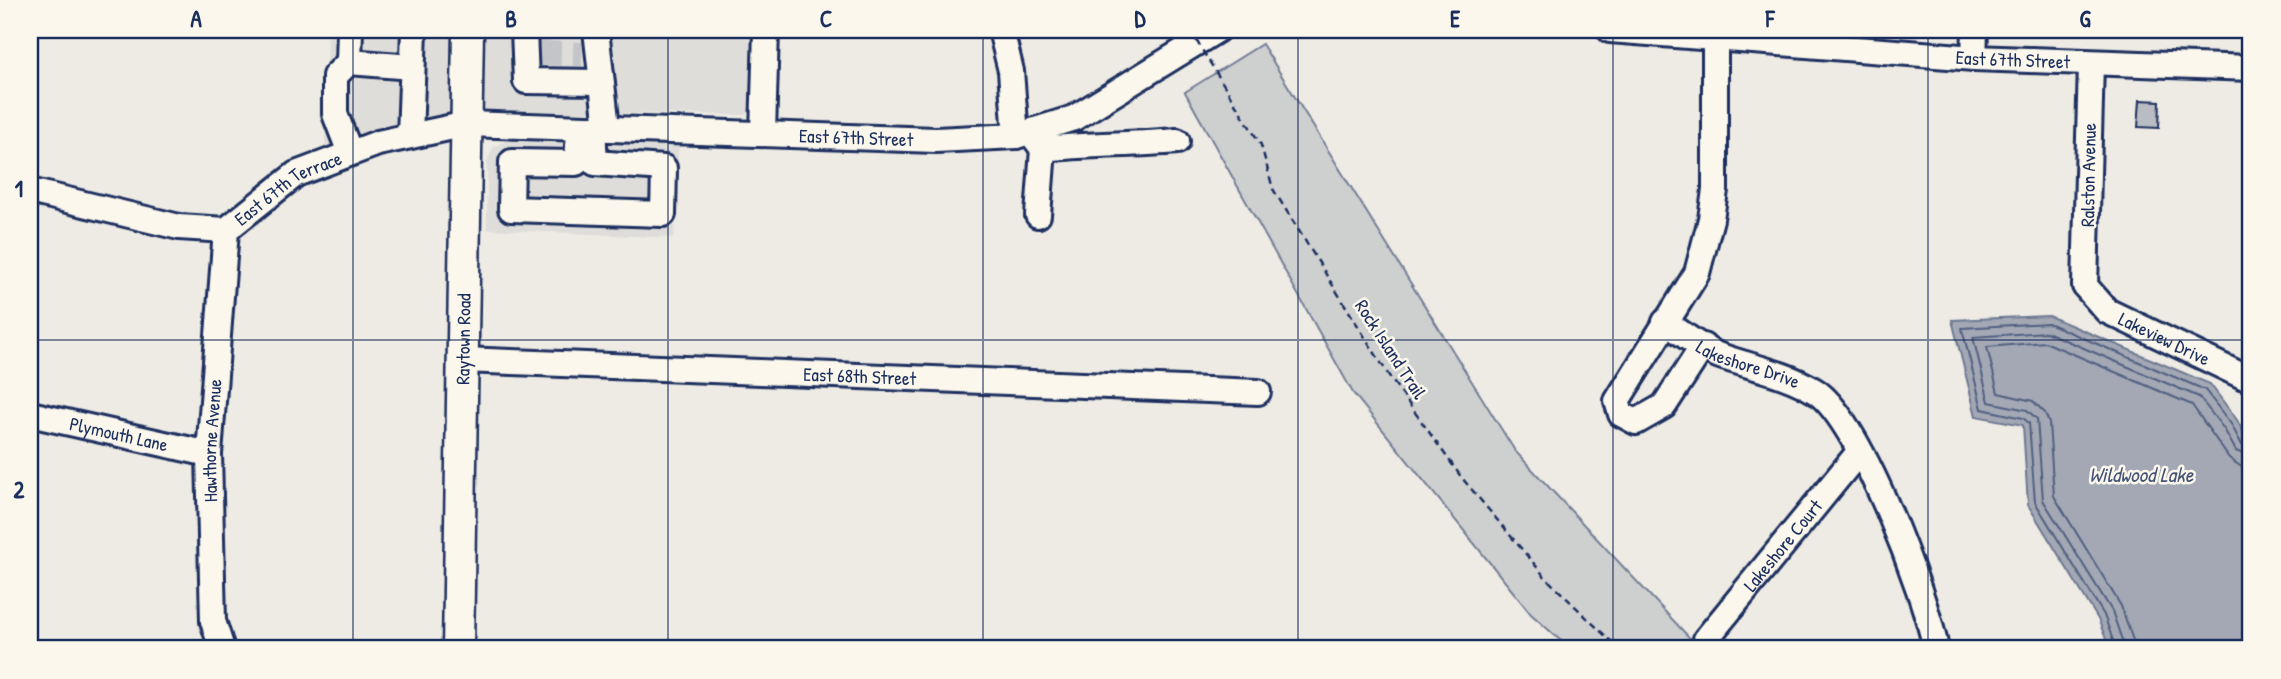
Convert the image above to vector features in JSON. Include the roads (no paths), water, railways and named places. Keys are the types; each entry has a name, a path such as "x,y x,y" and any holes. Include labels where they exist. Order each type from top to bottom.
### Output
{"main road":[{"name":"Raytown Road","path":"458,649 468,30"}],"street":[{"path":"350,30 349,62 335,76 335,114 350,153"},
{"path":"410,136 414,30"},
{"path":"594,128 576,163 512,162 511,209 663,214 664,168 595,163 594,128 601,82 590,55 596,30"},
{"path":"763,133 766,30"},
{"path":"1001,30 1030,139 1038,215"},
{"name":"East 67th Street","path":"467,124 936,141 1030,139 1074,118 1217,30"},
{"name":"East 67th Street","path":"1610,30 1671,32 1715,38 1974,58 2251,68"},
{"path":"1974,58 1975,30"},
{"name":"Lakeshore Drive","path":"1715,38 1715,190 1711,219 1697,272 1617,401 1625,418 1642,421 1664,406 1703,346 1716,355 1793,380 1817,392 1837,409 1904,544 1930,622 1936,649"},
{"path":"529,45 526,81 601,82"},
{"path":"349,62 412,67"},
{"name":"Ralston Avenue","path":"2085,286 2091,63"},
{"name":"East 67th Terrace","path":"30,191 178,227 226,230 296,174 350,153 467,124"},
{"path":"1030,139 1123,146 1177,141"},
{"name":"Hawthorne Avenue","path":"222,649 213,621 209,454 226,230"},
{"name":"Lakeview Drive","path":"2085,286 2107,311 2251,380"},
{"path":"1665,322 1703,346"},
{"name":"East 68th Street","path":"463,360 1258,392"},
{"name":"Plymouth Lane","path":"30,414 209,454"},
{"name":"Lakeshore Court","path":"1706,639 1859,452"}],"water":[{"name":"Wildwood Lake","path":"2049,316 2210,384 2237,420 2251,447 2251,649 2110,649 2098,619 2028,505 2023,425 1976,416 1952,320"}],"tunnel":[{"path":"537,53 582,54"}]}
